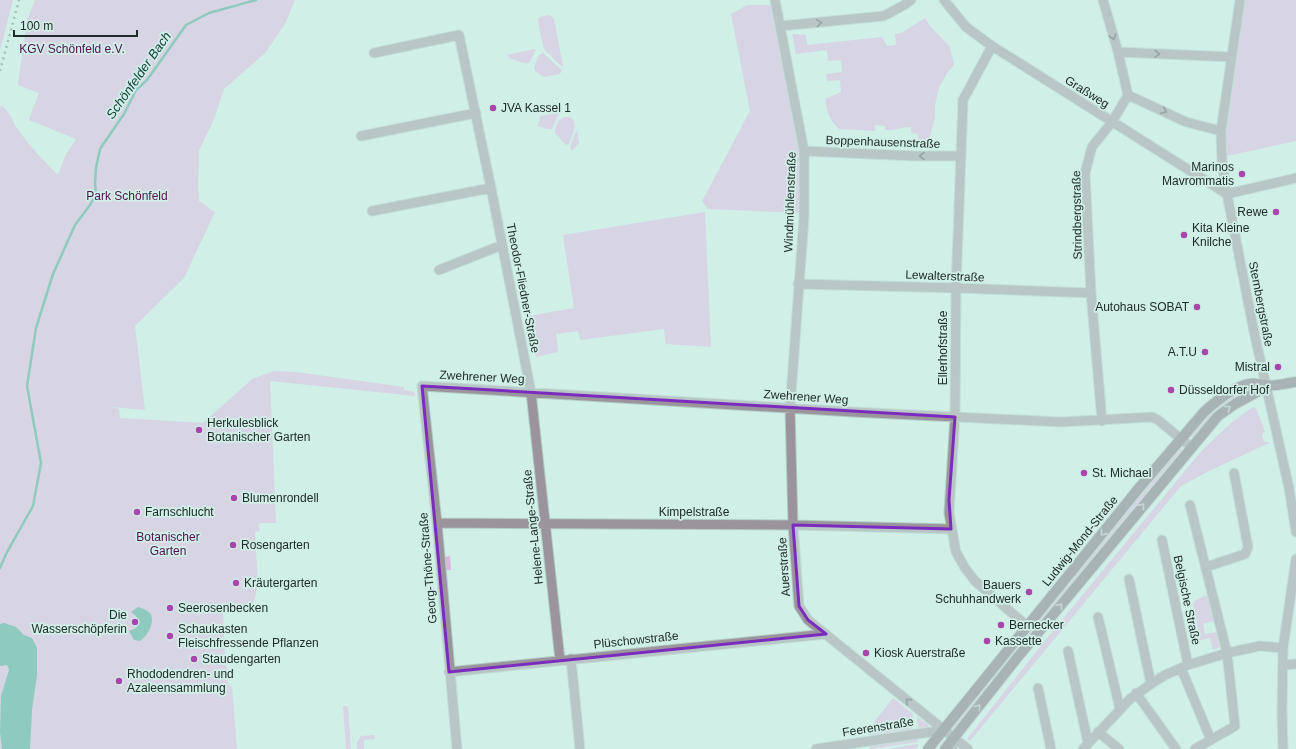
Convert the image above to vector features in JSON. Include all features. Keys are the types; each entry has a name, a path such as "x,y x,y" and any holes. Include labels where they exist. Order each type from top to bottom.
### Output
{"main road":[{"path":"945,749 1017,658 1218,416 1266,386 1296,382"},
{"name":"Ludwig-Mond-Straße","path":"928,749 1027,626 1204,412 1229,392 1248,384 1257,383 1266,386"}],"street":[{"name":"Windmühlenstraße","path":"775,0 804,151 804,218 790,408"},
{"path":"780,26 884,16 911,0"},
{"name":"Graßweg","path":"944,0 966,27 992,46 1227,194"},
{"path":"1102,0 1118,52 1128,95 1186,122 1221,132"},
{"name":"Sternbergstraße","path":"1240,0 1221,132 1222,162 1227,194 1266,386 1290,488 1296,532"},
{"name":"Theodor-Fliedner-Straße","path":"374,53 459,35 491,188 530,392"},
{"name":"Ellerhofstraße","path":"992,46 963,100 956,288 955,417 949,500 951,528 956,552 964,568 976,581 1027,626"},
{"path":"1118,52 1232,57"},
{"name":"Strindbergstraße","path":"1102,421 1091,293 1085,173 1092,147 1112,122 1128,95"},
{"path":"361,136 476,113"},
{"name":"Boppenhausenstraße","path":"804,151 915,156 961,156"},
{"path":"1227,194 1296,178"},
{"path":"372,211 491,188"},
{"path":"439,270 502,245"},
{"name":"Lewalterstraße","path":"798,284 1091,293"},
{"name":"Zwehrener Weg","path":"422,386 790,408 1061,422 1152,418 1158,420 1191,447"},
{"name":"Georg-Thöne-Straße","path":"422,386 437,523 457,749"},
{"name":"Helene-Lange-Straße","path":"530,392 560,660"},
{"name":"Auerstraße","path":"790,408 793,525 799,606 808,620 968,749"},
{"name":"Belgische Straße","path":"1206,567 1245,554 1248,547 1234,473"},
{"name":"Belgische Straße","path":"1190,505 1227,653 1235,726 1194,749"},
{"name":"Kimpelstraße","path":"437,523 793,525 951,528"},
{"name":"Belgische Straße","path":"1162,540 1185,666 1211,740"},
{"path":"1283,749 1283,648 1296,559"},
{"path":"1129,579 1151,684"},
{"path":"1098,617 1120,709"},
{"name":"Plüschowstraße","path":"449,672 826,634"},
{"name":"Belgische Straße","path":"1085,746 1136,694 1151,684 1185,666 1227,653 1260,646 1283,648"},
{"name":"Belgische Straße","path":"1068,651 1085,746"},
{"path":"571,659 580,749"},
{"path":"1282,665 1296,664"},
{"path":"1038,688 1051,749"},
{"path":"1136,694 1176,749"},
{"name":"Feerenstraße","path":"816,749 944,730"},
{"path":"1098,732 1119,749"},
{"path":"952,749 954,738"}],"highlighted area":[{"path":"422,386 955,417 949,500 951,529 793,525 799,606 808,620 826,634 449,672"}],"green space":[{"path":"0,0 13,0 0,50"},
{"path":"35,0 295,0 285,24 265,53 224,89 214,119 199,151 199,201 215,212 184,278 135,326 145,410 112,407 119,409 120,418 203,423 252,379 274,371 296,372 404,387 404,390 414,392 415,396 270,381 276,523 260,523 258,527 260,529 258,532 255,532 258,586 252,610 223,613 228,684 232,687 237,749 0,749 1,105 5,108 26,141 58,175 66,154 76,139 29,120 39,93 18,85 27,21"},
{"path":"1245,0 1296,0 1296,141 1226,156 1226,133"},
{"path":"747,5 772,5 801,151 801,213 708,209 702,201 750,111 731,14"},
{"path":"550,15 554,19 562,67 545,50 543,46 538,20 540,17"},
{"path":"925,18 931,27 950,47 954,65 947,73 939,88 935,105 935,118 930,136 930,149 918,146 918,134 911,133 911,127 885,130 885,126 875,125 875,131 839,129 829,116 825,99 841,92 840,80 827,81 826,74 842,72 841,60 828,61 827,50 796,54 792,34 806,35 807,45 882,37 887,46 896,45 895,34 901,33"},
{"path":"536,50 529,63 510,59 507,55"},
{"path":"543,53 562,70 560,74 544,77 535,71 534,67 539,55"},
{"path":"559,113 552,129 537,126 540,116"},
{"path":"564,117 570,118 574,123 569,144 566,145 555,133 557,124"},
{"path":"576,131 579,143 572,151 570,147"},
{"path":"705,212 711,347 666,344 664,329 580,340 578,331 556,334 558,352 536,357 529,316 574,308 563,235"},
{"path":"1248,389 1249,391 1232,400 1214,413 1193,437 1191,437 1190,435 1211,411 1230,397"},
{"path":"1253,407 1256,408 1265,432 1262,434 1264,442 1269,443 1181,486 970,741 967,739 1048,637 1198,455 1224,430"},
{"path":"1180,446 1182,446 1182,450 1040,623 1038,623 1037,621"},
{"path":"450,556 451,570 445,570 444,557"},
{"path":"1209,596 1214,621 1203,624 1205,634 1217,632 1220,645 1220,647 1213,650 1210,638 1193,642 1193,639 1200,637 1193,604 1196,600"},
{"path":"1029,630 1032,630 1033,632 954,730 951,728"},
{"path":"893,698 913,714 911,729 868,735 868,730"},
{"path":"343,706 348,707 351,749 346,749"},
{"path":"917,717 928,724 929,727 918,728"},
{"path":"374,735 375,739 364,740 364,749 357,749 357,742 361,736"},
{"path":"915,738 918,742 870,749 869,745"},
{"path":"918,744 916,749 887,749"}],"shaded area":[{"path":"138,607 144,609 152,616 150,628 140,641 134,640 129,631 136,628 139,623 136,616 131,612"},
{"path":"4,623 16,627 24,635 32,638 37,648 37,675 32,710 30,749 2,749 0,732 1,696 9,670 7,665 0,666 0,624"}],"waterway":[{"name":"Schönfelder Bach","path":"0,568 7,552 33,506 41,463 27,386 36,328 53,274 75,225 90,205 96,194 96,168 100,149 124,114 136,90 147,80 186,25 209,13 256,0"}],"railway":[{"path":"0,71 19,0"}],"place":[{"name":"JVA Kassel 1","path":"493,108"},
{"name":"Marinos Mavrommatis","path":"1242,174"},
{"name":"Rewe","path":"1276,212"},
{"name":"Kita Kleine Knilche","path":"1184,235"},
{"name":"Autohaus SOBAT","path":"1197,307"},
{"name":"A.T.U","path":"1205,352"},
{"name":"Mistral","path":"1278,367"},
{"name":"Düsseldorfer Hof","path":"1171,390"},
{"name":"Herkulesblick Botanischer Garten","path":"199,430"},
{"name":"St. Michael","path":"1084,473"},
{"name":"Blumenrondell","path":"234,498"},
{"name":"Farnschlucht","path":"137,512"},
{"name":"Rosengarten","path":"233,545"},
{"name":"Kräutergarten","path":"236,583"},
{"name":"Bauers Schuhhandwerk","path":"1029,592"},
{"name":"Seerosenbecken","path":"170,608"},
{"name":"Die Wasserschöpferin","path":"135,622"},
{"name":"Bernecker","path":"1001,625"},
{"name":"Schaukasten Fleischfressende Pflanzen","path":"170,636"},
{"name":"Kassette","path":"987,641"},
{"name":"Kiosk Auerstraße","path":"866,653"},
{"name":"Staudengarten","path":"194,659"},
{"name":"Rhododendren- und Azaleensammlung","path":"119,681"}],"park label":[{"name":"KGV Schönfeld e.V.","path":"72,49"},
{"name":"Park Schönfeld","path":"127,196"},
{"name":"Botanischer Garten","path":"168,544"}]}
